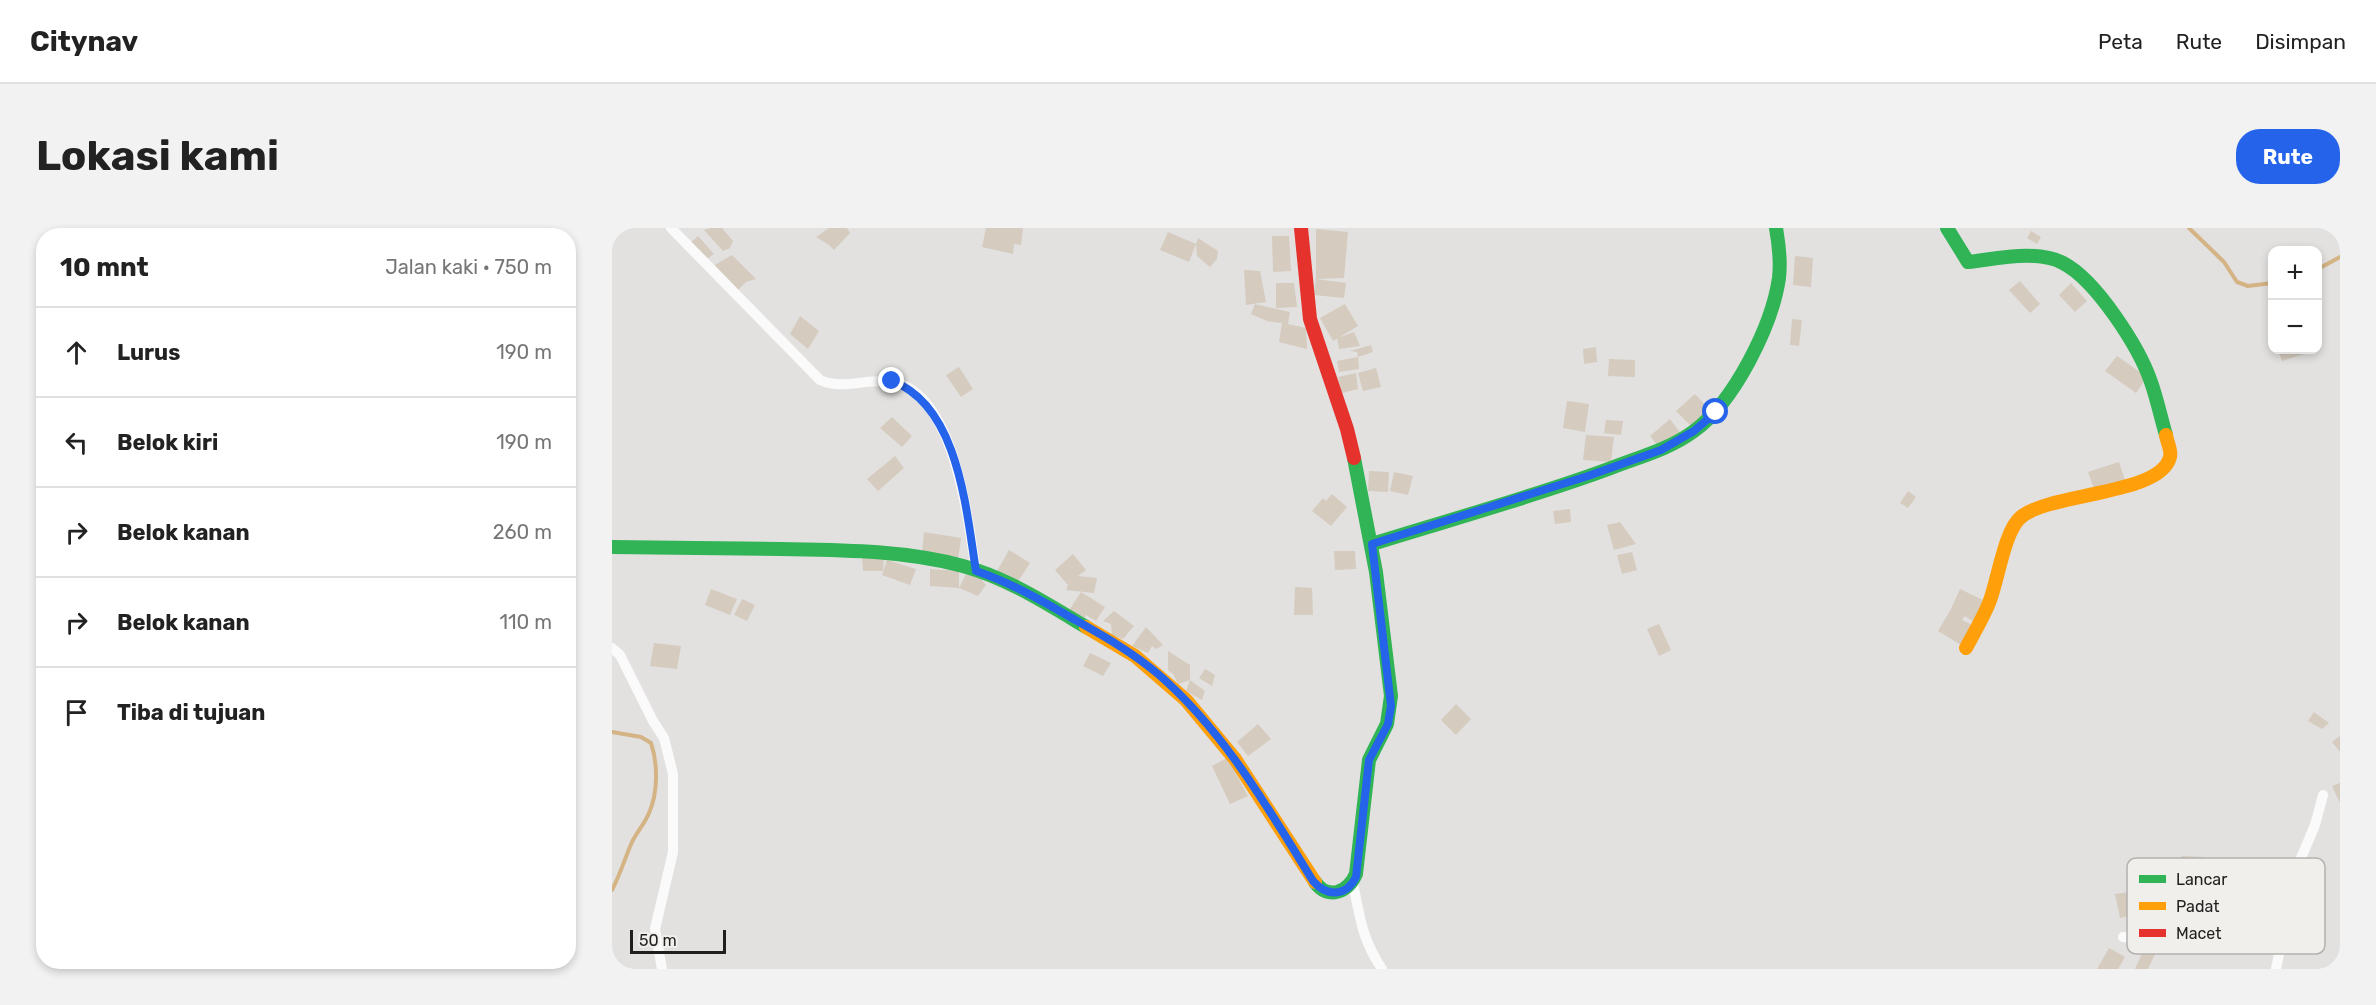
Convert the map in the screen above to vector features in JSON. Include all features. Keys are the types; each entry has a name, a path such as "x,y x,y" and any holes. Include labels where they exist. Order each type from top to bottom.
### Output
{"street":[{"path":"671,228 820,380 836,385 892,381 904,386 929,407 948,442 956,465 976,571"},
{"path":"1301,228 1310,319 1347,429 1372,544 1391,706 1388,724 1369,760 1358,867 1353,884 1363,936 1382,969"},
{"path":"1372,544 1588,476 1661,450 1694,431 1716,412 1741,379 1758,341 1781,277 1781,255 1776,228"},
{"path":"1947,228 1968,262 2029,255 2062,262 2088,282 2127,333 2151,381 2171,455 2166,467 2157,475 2137,484 2068,499 2036,509 2022,517 2013,527 1989,603 1966,648"},
{"path":"612,547 854,550 928,559 963,566 1027,592 1107,638 1158,674 1186,700 1235,759 1319,888 1327,893 1338,893 1353,884"},
{"path":"612,648 620,656 664,738 673,774 673,852 655,928 662,969"},
{"path":"2301,858 2315,825 2323,795"},
{"path":"2123,937 2127,937"},
{"path":"2276,969 2279,954"}],"building":[{"path":"722,228 733,241 730,248 723,251 704,230"},
{"path":"829,228 847,228 850,233 834,250 816,237"},
{"path":"986,228 1023,228 1021,245 1014,244 1013,254 982,247"},
{"path":"1316,229 1348,232 1344,278 1316,279"},
{"path":"2031,231 2041,237 2037,244 2027,238"},
{"path":"1168,232 1196,244 1189,262 1160,250"},
{"path":"698,236 714,254 704,261 688,245"},
{"path":"1272,236 1289,236 1291,271 1273,272"},
{"path":"1198,238 1218,251 1217,259 1210,267 1197,256"},
{"path":"732,255 756,279 746,282 735,293 710,268"},
{"path":"1795,256 1813,258 1811,287 1793,285"},
{"path":"1244,270 1260,271 1266,302 1246,305"},
{"path":"1316,279 1346,283 1344,298 1314,295"},
{"path":"2020,281 2040,304 2030,313 2009,290"},
{"path":"1276,283 1294,283 1297,307 1276,308"},
{"path":"2071,283 2087,301 2075,312 2059,295"},
{"path":"1255,304 1290,312 1288,324 1306,328 1307,349 1279,342 1282,323 1267,321 1251,314"},
{"path":"1345,304 1358,326 1333,341 1320,318"},
{"path":"800,316 819,331 808,349 790,334"},
{"path":"1792,319 1802,320 1799,346 1790,345"},
{"path":"1354,332 1360,346 1339,349 1337,338"},
{"path":"1371,345 1373,352 1358,357 1357,352 1350,351"},
{"path":"1596,347 1597,362 1584,364 1583,349"},
{"path":"2279,354 2304,354 2282,361"},
{"path":"2117,356 2147,377 2136,393 2105,371"},
{"path":"1358,357 1359,369 1339,372 1337,361"},
{"path":"1609,359 1635,360 1635,377 1608,376"},
{"path":"959,367 973,389 961,397 946,375"},
{"path":"1376,368 1381,387 1363,391 1358,373"},
{"path":"1356,373 1358,389 1342,393 1338,377"},
{"path":"1695,394 1710,410 1692,427 1676,411"},
{"path":"1567,401 1589,404 1585,432 1563,428"},
{"path":"892,417 912,436 902,447 880,428"},
{"path":"1670,419 1681,434 1661,450 1650,436"},
{"path":"1606,420 1623,421 1621,435 1604,433"},
{"path":"1586,435 1614,437 1611,462 1583,460"},
{"path":"895,456 904,468 878,491 867,479"},
{"path":"2119,462 2125,480 2094,489 2088,472"},
{"path":"1369,471 1389,472 1388,492 1368,491"},
{"path":"1394,472 1413,476 1408,495 1390,491"},
{"path":"1908,491 1916,497 1908,508 1900,503"},
{"path":"1332,494 1347,507 1331,526 1312,511 1323,498 1326,501"},
{"path":"1570,509 1571,522 1555,524 1553,511"},
{"path":"1620,522 1636,544 1614,550 1607,525"},
{"path":"924,532 961,538 958,559 922,553"},
{"path":"1009,550 1030,563 1017,583 997,571"},
{"path":"1334,551 1355,551 1356,569 1335,570"},
{"path":"1632,552 1637,570 1622,574 1617,555"},
{"path":"1073,554 1086,570 1078,576 1097,578 1094,593 1066,590 1068,585 1055,570"},
{"path":"862,556 884,557 883,571 863,571"},
{"path":"887,560 916,569 910,585 882,575"},
{"path":"930,569 959,571 959,588 930,586"},
{"path":"966,574 980,578 986,585 978,596 959,588"},
{"path":"1295,587 1312,588 1313,615 1294,615"},
{"path":"711,589 737,599 730,615 705,605"},
{"path":"1960,589 1989,603 1977,624 1965,616 1962,620 1977,627 1966,648 1938,631"},
{"path":"1081,592 1105,607 1096,621 1086,615 1083,621 1068,612"},
{"path":"742,599 755,605 747,621 734,615"},
{"path":"1114,611 1134,626 1123,639 1112,635 1111,624 1103,621"},
{"path":"1659,624 1671,650 1659,656 1647,629"},
{"path":"1146,627 1163,645 1156,649 1152,646 1148,653 1132,646"},
{"path":"654,643 681,646 677,669 650,666"},
{"path":"1168,651 1190,665 1190,680 1178,684 1168,670"},
{"path":"1090,653 1111,663 1103,676 1083,666"},
{"path":"1205,669 1215,675 1212,686 1199,678"},
{"path":"1190,680 1205,691 1202,700 1186,691"},
{"path":"1456,704 1471,719 1456,735 1441,720"},
{"path":"2314,712 2329,723 2322,729 2308,721"},
{"path":"1258,724 1271,739 1248,756 1237,742"},
{"path":"2340,736 2340,752 2332,742"},
{"path":"1227,758 1248,796 1230,804 1212,766"},
{"path":"2340,783 2340,803 2332,786"},
{"path":"2182,856 2203,857 2203,858 2182,858"},
{"path":"2127,892 2127,916 2120,918 2115,894"},
{"path":"2109,948 2125,957 2118,969 2097,969"},
{"path":"2142,954 2155,954 2148,969 2135,969"}],"waterway":[{"path":"2189,228 2224,262 2237,282 2248,286 2268,284"},
{"path":"2322,267 2340,257"},
{"path":"612,732 641,737 651,743 656,778 649,813 632,842 612,890"}],"traffic: fast":[{"path":"1372,544 1582,479 1665,448 1694,431 1709,418 1737,383 1760,340 1775,297 1780,272 1776,228"},
{"path":"1947,228 1968,262 2016,256 2053,259 2076,272 2089,284 2115,316 2137,351 2151,382 2166,435"},
{"path":"1315,882 1320,888 1332,893 1348,886 1356,874 1369,760 1387,724 1391,696 1376,572 1354,458"},
{"path":"612,547 826,550 918,557 963,566 995,577 1086,627"}],"traffic: slow":[{"path":"1966,648 1989,603 2010,533 2021,517 2056,502 2127,486 2147,479 2162,469 2170,457 2166,435"},
{"path":"1086,627 1135,656 1186,700 1235,759 1315,882"}],"traffic: jam":[{"path":"1301,228 1310,319 1347,429 1354,458"}],"route":[{"path":"892,381 916,394 929,407 948,442 963,496 976,571 1027,592 1136,656 1158,674 1186,700 1235,759 1313,881 1327,893 1346,890 1353,884 1356,877 1369,760 1390,716 1391,696 1372,544 1588,476 1661,450 1694,431 1716,412"}]}
